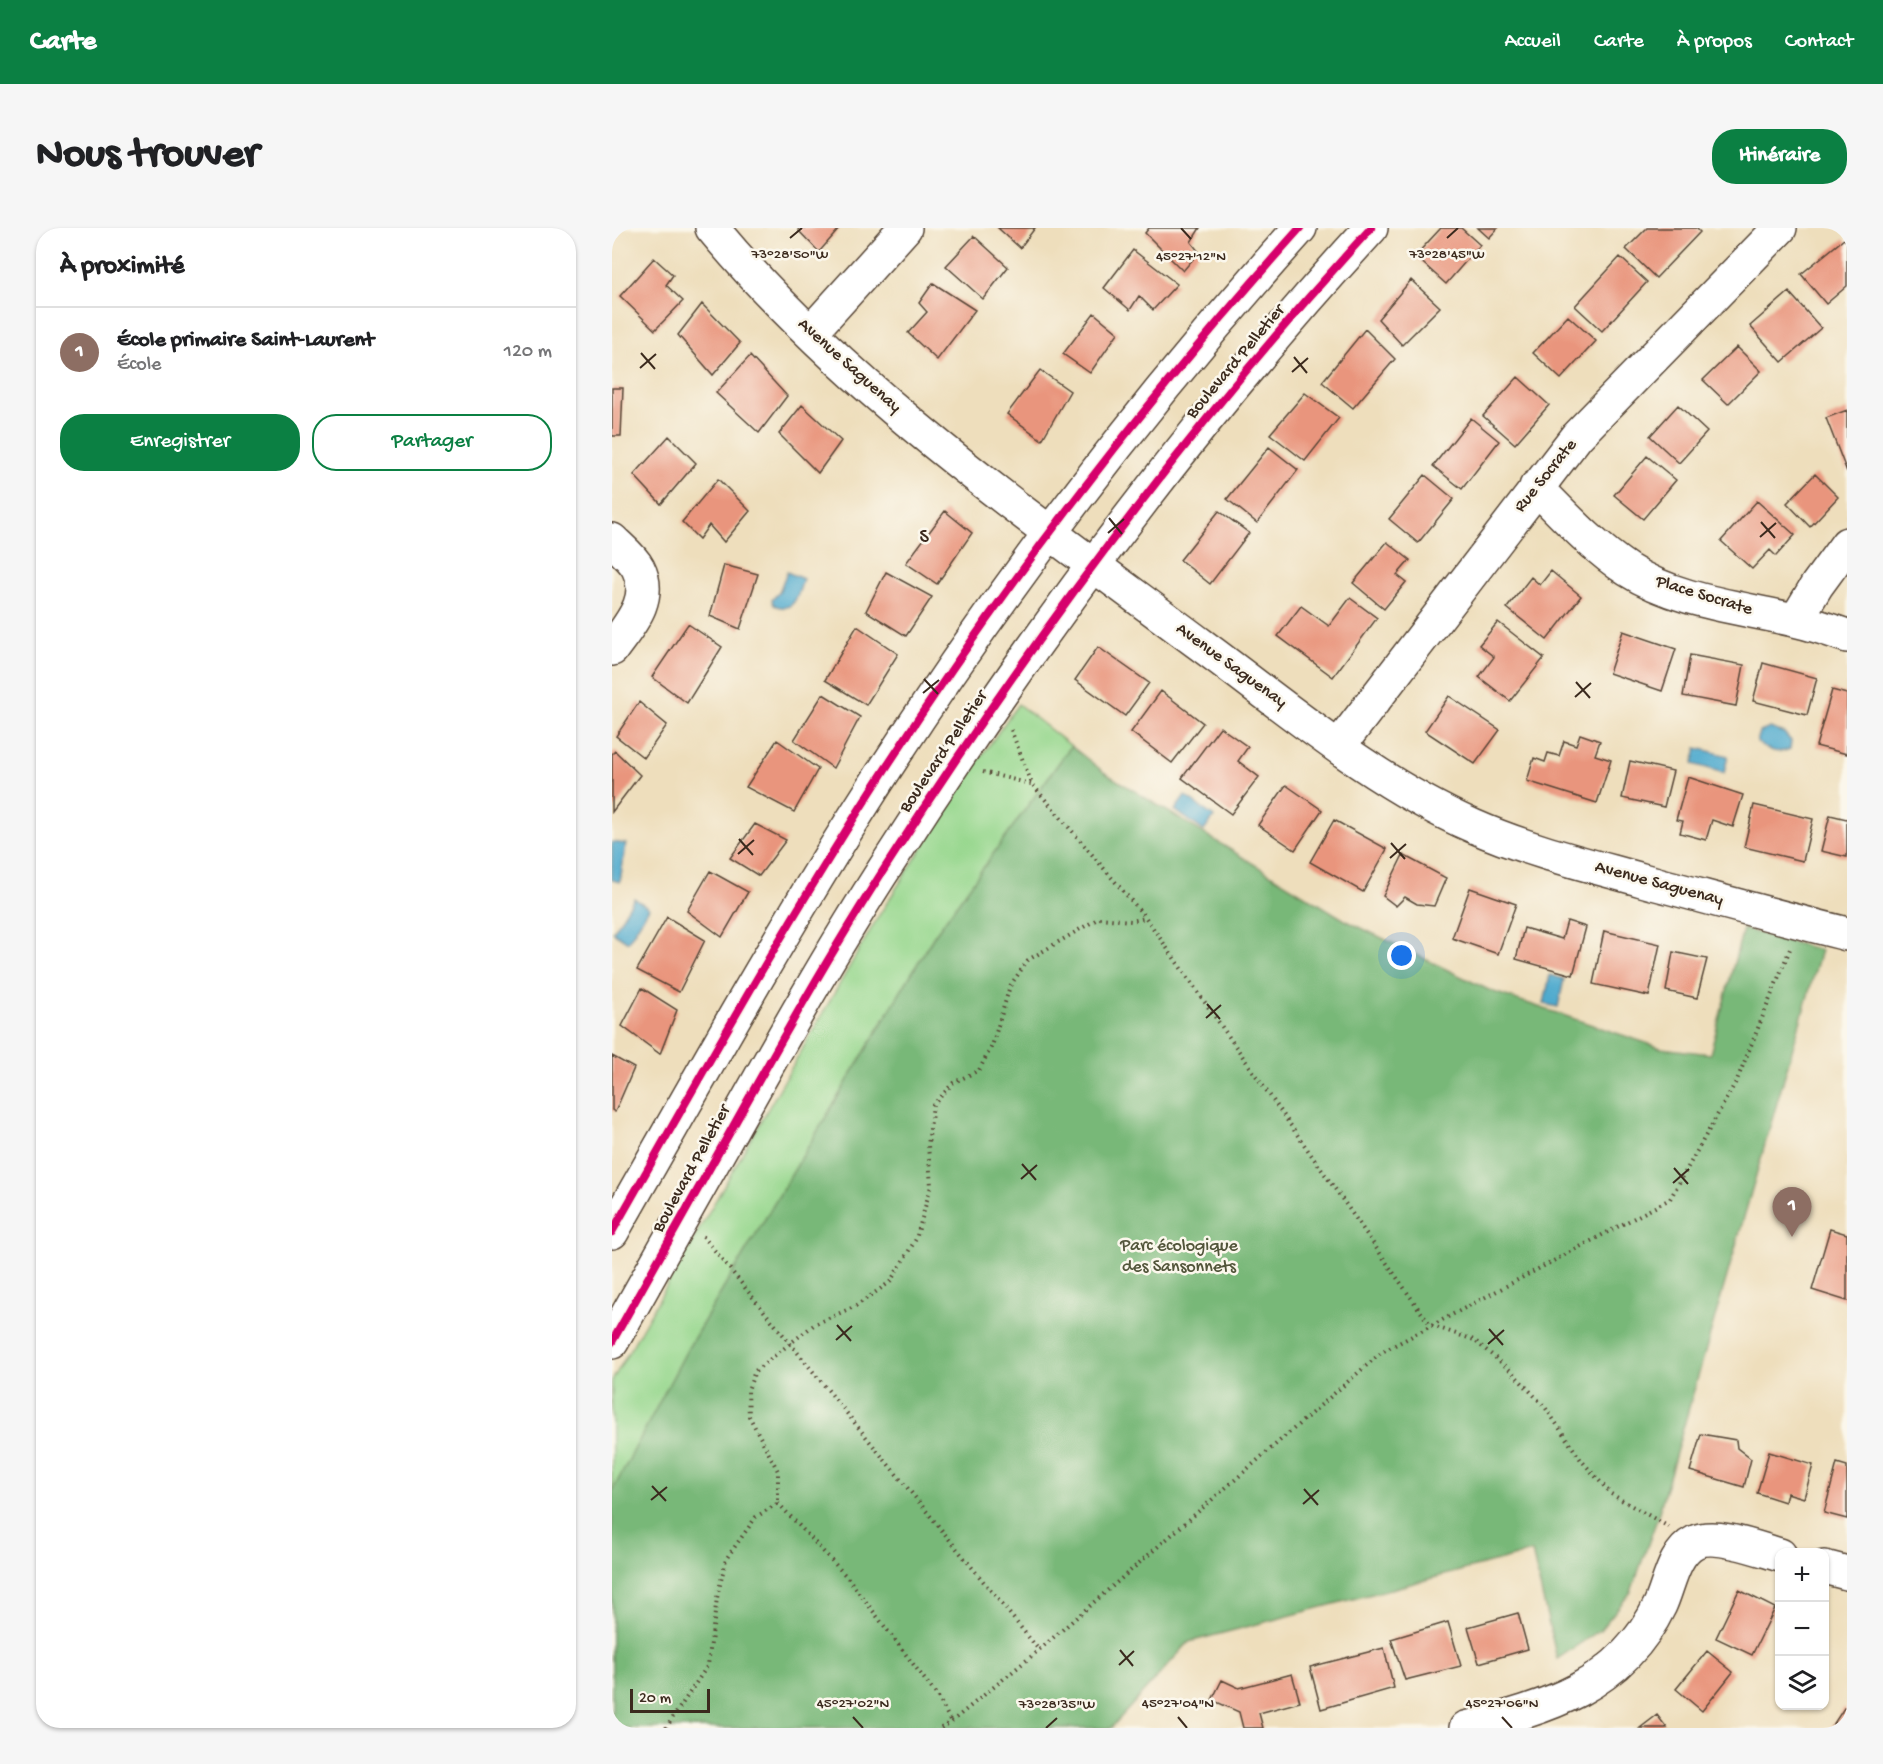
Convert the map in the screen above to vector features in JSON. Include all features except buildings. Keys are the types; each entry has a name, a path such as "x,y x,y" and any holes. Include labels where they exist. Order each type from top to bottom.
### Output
{"street":[{"name":"Avenue Saguenay","path":"712,228 765,287 811,332 964,468 1093,566 1399,788 1472,826 1532,849 1847,934"},
{"path":"811,332 905,228"},
{"path":"612,1232 721,1038 837,845 943,683 1050,533 1202,341 1300,228"},
{"name":"Boulevard Pelletier","path":"612,1342 784,1036 884,870 1006,687 1093,566 1201,426 1371,228"},
{"name":"Rue Socrate","path":"1340,746 1577,436 1780,228"},
{"name":"Place Socrate","path":"1536,487 1585,536 1629,570 1672,590 1713,602 1796,620 1847,636"},
{"path":"612,540 638,567 644,589 640,610 612,649"},
{"path":"1796,620 1817,585 1847,544"},
{"path":"1466,1728 1510,1717 1570,1696 1607,1672 1636,1641 1660,1607 1680,1556 1695,1542 1722,1539 1775,1554"},
{"path":"1829,1569 1847,1574"}],"path":[{"path":"1009,726 1032,784 1146,918 1430,1325 1474,1340 1510,1371 1545,1407 1581,1460 1611,1494 1695,1542"},
{"path":"980,772 1032,784"},
{"path":"951,1722 938,1697 848,1578 778,1503 778,1471 749,1416 748,1390 755,1371 815,1324 856,1306 890,1282 916,1239 931,1186 928,1145 933,1105 953,1083 979,1070 992,1046 1010,986 1028,960 1099,918 1131,921 1146,918"},
{"path":"941,1728 1039,1650 1382,1352 1670,1199 1737,1080 1793,943"},
{"path":"696,1228 1039,1650"},
{"path":"666,1728 708,1665 717,1598 726,1559 756,1517 778,1503"}],"green space":[{"path":"1018,704 1071,746 934,936 688,1348 612,1492 612,1381 878,917 971,771"},
{"name":"Parc écologique des Sansonnets","path":"1071,746 1105,773 1345,920 1491,991 1661,1048 1710,1054 1743,929 1821,950 1657,1519 1631,1592 1600,1630 1557,1659 1532,1552 1189,1642 1111,1728 612,1728 612,1492 688,1348 934,936"}],"water":[{"path":"787,572 803,579 794,602 781,607 774,605 772,600 779,592"},
{"path":"1770,728 1784,733 1791,741 1790,749 1781,752 1773,751 1757,742 1760,732"},
{"path":"1697,748 1728,756 1724,773 1693,764"},
{"path":"1185,796 1214,817 1204,831 1175,810"},
{"path":"612,842 626,844 620,882 612,880"},
{"path":"634,898 649,908 628,942 613,932"},
{"path":"1550,975 1564,979 1558,1007 1544,1004"}],"cycle path":[{"path":"612,1232 805,898 873,788 971,642 1022,570 1129,430 1300,228"},
{"path":"612,1342 826,964 868,894 944,777 1058,613 1178,455 1240,378 1371,228"}],"place":[{"name":"École primaire Saint-Laurent","path":"1792,1237"}],"district":[{"name":"S","path":"925,538"}]}
